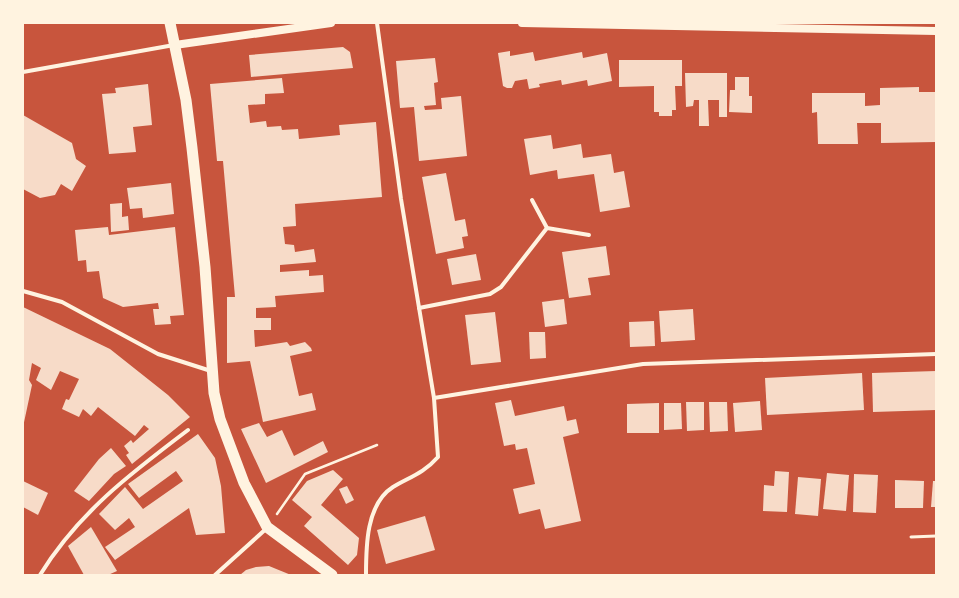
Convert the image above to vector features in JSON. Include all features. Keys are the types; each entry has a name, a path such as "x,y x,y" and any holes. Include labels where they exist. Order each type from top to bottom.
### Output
{"highway":[{"path":"170,23 186,100 205,266 214,393 220,419 244,483 267,527 332,575"}],"main road":[{"path":"175,45 331,23"},
{"path":"522,23 936,31"}],"street":[{"path":"366,575 370,526 376,506 391,488 428,468 438,457 434,398 401,199 377,23"},
{"path":"23,72 175,45"},
{"path":"532,200 547,228"},
{"path":"419,308 490,294 501,287 547,228"},
{"path":"547,228 589,235"},
{"path":"23,291 62,302 158,354 212,371"},
{"path":"434,398 643,364 936,354"},
{"path":"40,575 54,552 84,516 129,474 188,430"},
{"path":"215,575 267,527"}],"lane":[{"path":"911,537 936,536"}],"path":[{"path":"267,527 305,474 378,446"}],"building":[{"path":"343,47 350,52 353,68 251,77 249,55"},
{"path":"510,51 510,56 533,52 535,61 582,52 583,58 607,53 612,81 588,86 587,80 562,85 561,80 539,84 540,87 529,89 527,79 515,81 512,88 507,88 503,86 498,53"},
{"path":"435,58 438,82 434,83 436,105 424,106 425,110 442,109 441,98 461,96 467,156 419,161 414,107 400,108 396,61"},
{"path":"619,60 682,60 682,86 675,86 676,110 672,110 672,116 659,116 659,112 654,112 654,86 619,87"},
{"path":"685,73 727,73 727,117 719,117 719,100 708,100 709,126 699,126 699,100 694,100 693,106 686,107"},
{"path":"735,77 749,77 749,96 752,96 752,113 729,112 730,90 735,90"},
{"path":"282,78 284,93 265,94 265,104 248,105 250,123 266,121 267,127 281,126 282,130 298,129 299,139 340,135 339,125 376,122 382,197 295,204 296,226 283,227 285,244 294,245 295,252 314,249 316,262 280,265 280,272 309,270 309,276 323,275 324,292 275,296 276,307 256,308 256,318 271,318 271,330 254,330 255,347 287,342 290,346 305,342 311,348 312,351 290,356 299,396 312,393 316,410 263,422 250,361 227,363 227,297 235,297 223,161 217,161 210,84"},
{"path":"148,84 152,125 133,127 136,152 109,154 102,94 116,93 115,88"},
{"path":"919,87 919,92 936,92 936,142 881,143 881,123 857,123 858,144 818,144 817,112 812,113 812,93 865,93 865,106 880,105 880,88"},
{"path":"23,115 72,143 76,159 86,166 72,191 61,184 55,195 40,198 23,189"},
{"path":"551,135 553,149 581,144 583,158 611,154 614,173 624,171 630,207 600,212 594,174 558,179 557,170 530,175 524,139"},
{"path":"446,173 455,221 465,219 468,236 462,237 464,248 436,254 422,177"},
{"path":"171,183 174,214 143,218 142,208 130,209 127,188"},
{"path":"122,203 122,217 128,216 129,230 111,232 110,204"},
{"path":"108,227 109,235 175,227 184,315 170,316 171,324 155,325 153,309 159,309 158,303 123,307 103,298 99,271 87,272 86,260 78,261 75,230"},
{"path":"606,246 610,275 588,278 591,295 569,298 562,252"},
{"path":"476,254 481,280 452,285 447,259"},
{"path":"564,299 567,324 545,327 542,302"},
{"path":"23,307 110,349 168,395 190,417 132,464 126,455 129,453 124,446 131,440 133,443 149,429 144,425 135,436 98,407 91,416 83,409 79,417 62,409 66,399 69,400 79,379 60,371 51,390 36,380 41,368 32,363 29,380 32,385 23,427"},
{"path":"693,309 695,340 661,342 659,311"},
{"path":"495,312 501,362 471,365 465,315"},
{"path":"654,321 655,346 630,347 629,322"},
{"path":"529,332 545,332 546,358 530,359"},
{"path":"936,371 936,410 873,412 872,373"},
{"path":"862,373 864,410 767,415 765,378"},
{"path":"511,400 515,416 564,406 567,421 576,419 579,433 563,437 581,521 545,529 540,509 519,514 513,489 535,484 527,448 516,450 515,444 504,446 495,403"},
{"path":"760,401 762,430 735,432 733,403"},
{"path":"686,402 704,402 704,430 687,431"},
{"path":"709,402 727,402 728,431 710,432"},
{"path":"659,403 659,433 627,433 627,404"},
{"path":"664,403 681,403 682,429 664,430"},
{"path":"259,423 267,437 282,430 294,456 323,441 328,452 266,483 241,429"},
{"path":"198,434 215,458 221,486 225,533 196,535 189,508 115,560 105,547 135,527 129,518 115,530 99,514 125,487 143,509 183,481 176,471 139,498 128,484"},
{"path":"111,448 126,466 114,474 89,501 74,491 99,459"},
{"path":"333,470 343,479 321,505 359,538 357,555 348,565 304,526 312,517 292,500 307,481"},
{"path":"775,471 789,472 787,512 763,511 764,485 774,486"},
{"path":"827,473 849,475 846,511 823,509"},
{"path":"854,474 878,475 876,513 853,512"},
{"path":"798,477 821,479 818,516 795,514"},
{"path":"895,480 924,481 923,508 895,508"},
{"path":"23,481 48,493 38,515 23,507"},
{"path":"933,481 936,481 936,507 931,507"},
{"path":"347,486 354,500 346,504 339,489"},
{"path":"425,516 435,550 386,564 377,530"},
{"path":"91,527 117,571 108,575 84,575 68,546"},
{"path":"269,566 291,575 240,575 246,570 256,567"}]}
